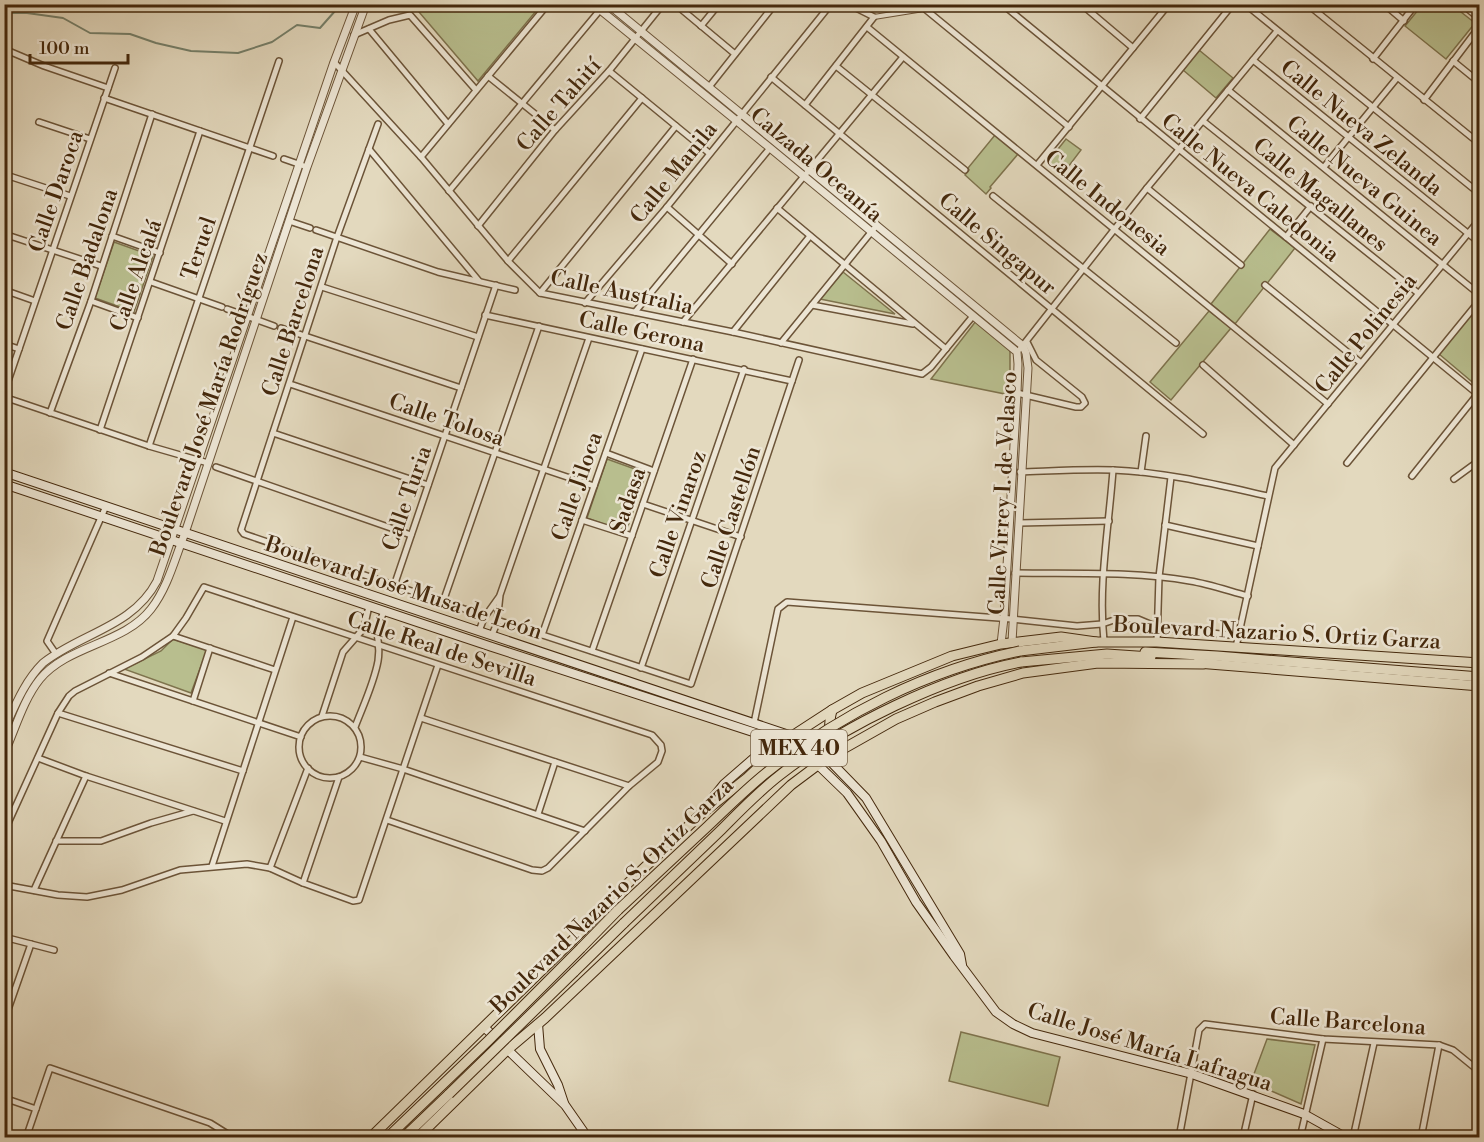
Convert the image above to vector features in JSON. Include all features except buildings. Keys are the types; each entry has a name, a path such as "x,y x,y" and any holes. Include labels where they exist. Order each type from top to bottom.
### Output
{"highway":[{"path":"370,1137 584,929 625,886 700,815 760,766 792,736 862,693 952,656 1012,642 1061,637 1100,642"},
{"name":"Boulevard Nazario S. Ortiz Garza","path":"387,1137 489,1040 615,913 746,791 800,748 839,723 921,682 962,665 1020,651 1100,642 1157,642 1479,663"},
{"path":"1107,654 1136,651 1217,656 1479,677"},
{"name":"Boulevard Nazario S. Ortiz Garza","path":"403,1137 763,789 795,764 856,727 926,692 968,675 1022,662 1107,654 1479,686"},
{"path":"417,1137 791,785 817,764 896,719 935,702 1023,673 1098,663 1203,664"},
{"path":"832,710 829,721 831,737 837,746 843,749"},
{"path":"760,766 772,764 783,769 791,785"},
{"path":"584,929 615,913"},
{"path":"604,942 650,918"},
{"path":"376,1137 405,1105"}],"main road":[{"name":"Boulevard José Musa de León","path":"4,472 792,736 827,758"},
{"name":"Boulevard José Musa de León","path":"4,484 384,612 756,733 782,744 817,764"},
{"path":"305,585 302,578 309,574"},
{"path":"452,634 482,639 492,635"},
{"path":"700,815 712,796 762,751 762,743 756,733"},
{"name":"Calle José María Lafragua","path":"827,758 854,784 876,815 960,954 962,965"},
{"name":"Calle José María Lafragua","path":"817,764 847,793 880,841 916,902 996,1012 1013,1024 1032,1033 1192,1074 1252,1094 1305,1114 1347,1137"},
{"path":"876,815 876,827 880,841"},
{"path":"538,1024 540,1049 558,1084 565,1105"},
{"path":"484,1027 565,1105 588,1137"}],"street":[{"name":"Boulevard José María Rodríguez","path":"4,754 27,702 40,680 64,660 120,632 145,615 160,595 185,533 289,221 334,62 356,4"},
{"name":"Boulevard José María Rodríguez","path":"4,730 28,680 43,663 120,621 142,604 157,581 247,317 366,4"},
{"path":"421,157 548,4"},
{"name":"Calzada Oceanía","path":"593,4 739,117 807,173 871,232 973,316 1022,347"},
{"name":"Calzada Oceanía","path":"608,4 709,87 770,148 877,225 1082,397 1084,405 1076,407 1027,394"},
{"name":"Calle Tahití","path":"478,226 555,130 609,71 663,4"},
{"path":"675,4 735,54"},
{"path":"701,26 719,4"},
{"path":"709,87 775,4"},
{"name":"Calle Manila","path":"585,303 667,207 831,4"},
{"path":"848,4 874,17 974,4"},
{"name":"Calle Nueva Caledonia","path":"1002,4 1179,151 1479,393"},
{"path":"1081,4 1133,48"},
{"path":"1140,119 1233,4"},
{"path":"1245,4 1479,194"},
{"path":"1307,4 1479,144"},
{"path":"1384,4 1404,21"},
{"path":"1373,59 1416,4"},
{"path":"1462,4 1479,19"},
{"path":"1037,165 1165,6"},
{"path":"925,9 1069,127"},
{"path":"449,191 600,10"},
{"path":"354,34 408,15 414,18 476,90"},
{"path":"805,105 874,17"},
{"path":"1424,100 1479,26"},
{"name":"Calle Indonesia","path":"867,27 1328,404"},
{"path":"369,28 448,124"},
{"path":"1022,347 1083,267 1277,31"},
{"path":"4,49 44,66 108,88"},
{"path":"683,322 903,57"},
{"name":"Calle Nueva Zelanda","path":"1253,60 1479,243"},
{"name":"Teruel","path":"149,446 279,61"},
{"path":"1453,61 1479,83"},
{"name":"Calle Australia","path":"334,62 421,157 508,261 540,292 922,374 931,368 973,316"},
{"path":"836,66 965,170"},
{"name":"Calle Daroca","path":"4,393 115,68"},
{"path":"609,71 709,153"},
{"path":"488,76 555,130"},
{"name":"Calle Singapur","path":"771,77 1203,434"},
{"path":"1324,167 1397,78"},
{"name":"Calle Nueva Guinea","path":"1228,90 1442,264 1479,297"},
{"path":"104,98 273,156"},
{"path":"508,261 642,98"},
{"name":"Calle Badalona","path":"50,413 91,301 152,114"},
{"name":"Calle Magallanes","path":"1203,121 1418,293"},
{"path":"39,122 90,139"},
{"name":"Calle Barcelona","path":"378,124 337,237 241,530 244,534 394,586"},
{"path":"540,292 676,126"},
{"name":"Calle Alcalá","path":"100,430 200,131"},
{"path":"635,312 770,148"},
{"path":"369,149 480,281"},
{"path":"284,159 303,165"},
{"path":"6,175 70,196"},
{"path":"1147,188 1241,265"},
{"path":"993,196 1176,343"},
{"path":"1286,237 1311,206"},
{"path":"667,207 732,264"},
{"path":"777,208 946,349"},
{"name":"Calle Polinesia","path":"1268,496 1275,468 1479,219"},
{"path":"289,221 438,272 515,290"},
{"path":"781,343 877,225"},
{"path":"4,234 101,267"},
{"path":"111,236 160,253"},
{"path":"733,332 810,236"},
{"path":"151,282 274,326"},
{"name":"Calle Turia","path":"394,586 496,285"},
{"path":"1265,285 1361,363"},
{"path":"322,287 478,337"},
{"path":"4,290 35,301"},
{"path":"1347,463 1479,297"},
{"path":"91,301 138,318"},
{"path":"812,305 914,324"},
{"name":"Calle Gerona","path":"485,315 792,381"},
{"path":"443,602 538,326"},
{"path":"281,328 461,388"},
{"path":"492,635 497,620 500,595 589,338"},
{"path":"4,344 19,349"},
{"name":"Calle Virrey I. de Velasco","path":"1012,642 1008,618 1012,472 1022,347"},
{"name":"Calle Virrey I. de Velasco","path":"1001,644 1008,618 1015,573 1019,523 1028,363 1022,347"},
{"name":"Calle Jiloca","path":"542,635 642,349"},
{"name":"Sadasa","path":"592,651 693,359"},
{"name":"Calle Castellón","path":"641,668 691,684 800,360"},
{"path":"1203,365 1294,445"},
{"name":"Calle Vinaroz","path":"641,668 744,369"},
{"name":"Calle Tolosa","path":"290,384 594,486"},
{"path":"1017,393 1027,394"},
{"path":"1412,476 1479,393"},
{"path":"4,398 208,463"},
{"path":"273,433 428,485"},
{"path":"1141,472 1146,436"},
{"path":"606,453 654,471"},
{"path":"1454,479 1479,459"},
{"path":"216,467 411,535"},
{"path":"1012,472 1113,470 1141,472 1268,496 1236,647"},
{"path":"1100,642 1113,470"},
{"path":"1157,642 1159,577 1171,477"},
{"path":"643,504 741,537"},
{"path":"56,654 47,641 106,506"},
{"path":"582,520 632,536"},
{"path":"1019,523 1109,521"},
{"path":"1165,525 1258,546"},
{"path":"1015,573 1159,577 1191,581 1248,596"},
{"path":"394,586 485,616"},
{"name":"Calle Real de Sevilla","path":"173,636 204,587 357,637 652,735 661,745 662,751 658,762 629,786"},
{"path":"479,631 485,616 500,595"},
{"path":"754,723 778,609 787,602 1008,618 1077,626 1102,624 1110,619 1138,618 1157,627 1239,636"},
{"path":"322,716 343,652 364,628 369,606"},
{"path":"355,727 377,667 379,645 376,629 384,612"},
{"path":"212,866 293,617"},
{"path":"497,620 641,668"},
{"path":"4,832 58,713 75,691 142,657 173,636 275,670"},
{"path":"193,701 210,648"},
{"path":"4,885 74,897 102,895 180,870 247,864 270,868 303,884 353,901 359,900 438,665"},
{"path":"110,673 301,737"},
{"path":"58,713 243,771"},
{"path":"334,715 346,719 355,727 362,747 360,757 348,773 328,778 317,775 308,768 299,748 301,737 313,720 322,716 334,715"},
{"path":"387,820 532,870 542,871 629,786 421,718"},
{"path":"360,757 403,769 585,831"},
{"path":"38,758 225,821"},
{"path":"538,814 555,762"},
{"path":"270,868 308,768"},
{"path":"34,890 86,776"},
{"path":"303,884 339,777"},
{"path":"56,841 101,841 159,820 194,811"},
{"path":"4,937 54,950"},
{"path":"4,1021 32,944"},
{"name":"Calle Barcelona","path":"1192,1074 1199,1030 1205,1024 1323,1039 1439,1045 1453,1050 1479,1072"},
{"path":"1300,1137 1323,1039"},
{"path":"1353,1137 1374,1043"},
{"path":"1421,1137 1439,1045"},
{"path":"26,1137 50,1068 210,1123 234,1137"},
{"path":"1179,1137 1192,1074"},
{"path":"1243,1137 1252,1094"},
{"path":"4,1098 36,1109"}],"green space":[{"path":"1423,4 1452,5 1475,23 1446,59 1405,26"},
{"path":"431,5 541,5 478,81 419,12"},
{"path":"1199,50 1233,78 1216,98 1183,70"},
{"path":"995,135 1018,154 986,194 965,175"},
{"path":"1066,139 1081,150 1062,175 1047,163"},
{"path":"1270,229 1295,248 1235,324 1211,304"},
{"path":"114,242 153,256 134,312 95,298"},
{"path":"843,272 895,314 820,299"},
{"path":"1479,303 1480,383 1477,386 1439,354"},
{"path":"1209,311 1231,328 1171,400 1150,382"},
{"path":"976,321 1010,348 1010,395 931,379"},
{"path":"607,459 646,473 626,532 587,518"},
{"path":"173,639 207,650 191,693 124,669 161,651"},
{"path":"961,1032 1060,1057 1048,1106 949,1081"},
{"path":"1267,1039 1315,1045 1301,1104 1251,1082"}],"waterway":[{"path":"4,13 27,13 63,18 90,33 130,34 191,51 238,53 272,42 297,25 320,28 339,4"}]}
